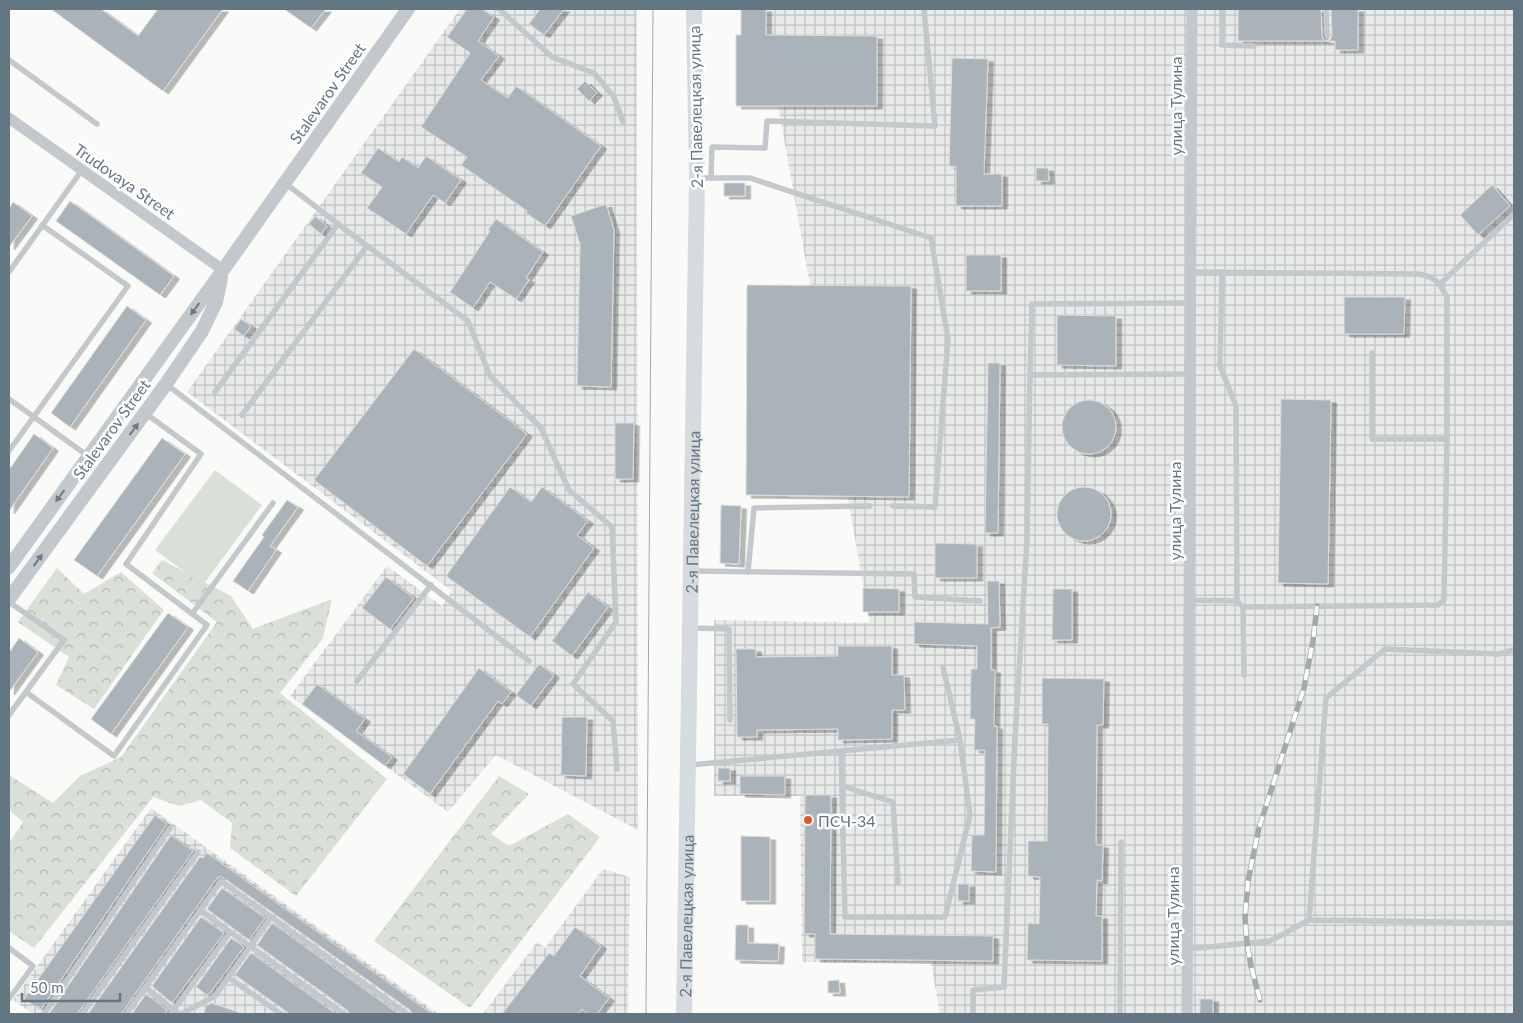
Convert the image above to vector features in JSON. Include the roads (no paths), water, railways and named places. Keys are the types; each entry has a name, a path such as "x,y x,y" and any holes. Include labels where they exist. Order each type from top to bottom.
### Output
{"main road":[{"name":"2-я Павелецкая улица","path":"684,1014 691,571 704,178 694,9"}],"street":[{"name":"Stalevarov Street","path":"9,567 286,183 408,9"},
{"name":"улица Тулина","path":"1187,1014 1192,9"},
{"name":"Trudovaya Street","path":"9,118 223,270"},
{"name":"Stalevarov Street","path":"9,601 166,384 202,331 216,302 223,270"}],"lane":[{"path":"499,9 552,57 594,73 614,97 623,122"},
{"path":"893,506 935,508 948,339 931,238 750,178 704,178 712,147 765,148 767,121 935,126 924,9"},
{"path":"1222,9 1222,45 1254,46"},
{"path":"1326,9 1327,36"},
{"path":"9,60 97,124"},
{"path":"9,272 82,170"},
{"path":"286,183 468,321 490,376 541,428 569,490 612,527 616,622 573,684 613,721 617,769"},
{"path":"1440,284 1514,214"},
{"path":"216,392 338,224"},
{"path":"9,452 128,286 42,225"},
{"path":"242,415 367,246"},
{"path":"1190,600 1237,601 1243,606 1438,604 1444,600 1447,297 1440,284 1431,276 1420,274 1191,272"},
{"path":"1222,272 1220,366 1236,406 1237,601"},
{"path":"973,1014 973,990 1004,986 1015,737 1027,540 1032,304 1191,304"},
{"path":"1372,353 1372,439 1446,439"},
{"path":"1030,375 1191,374"},
{"path":"166,384 529,661"},
{"path":"9,399 88,456"},
{"path":"26,692 114,756 207,625 126,564 201,454 145,413"},
{"path":"192,614 273,503"},
{"path":"748,572 754,508 870,506"},
{"path":"691,571 914,574 915,598 980,601"},
{"path":"357,681 431,585"},
{"path":"9,601 64,640 9,715"},
{"path":"1243,606 1244,675"},
{"path":"690,628 729,629 730,720"},
{"path":"1309,920 1326,698 1385,649 1499,654 1514,650"},
{"path":"841,751 845,917 945,917 970,815 960,740 943,667"},
{"path":"688,766 960,740"},
{"path":"842,786 893,802 898,883"},
{"path":"44,1014 170,828"},
{"path":"1120,1014 1121,842"},
{"path":"82,1014 198,852"},
{"path":"126,1014 221,881 406,1014"},
{"path":"200,910 344,1014"},
{"path":"145,988 172,1012 180,1014 215,996 270,917"},
{"path":"1188,948 1270,941 1309,920 1514,923"},
{"path":"172,1012 230,932"},
{"path":"9,948 33,966 9,999"},
{"path":"228,977 281,1014"}],"tram line":[{"path":"646,1014 653,9"}],"railway":[{"path":"1260,1000 1247,943 1245,918 1248,881 1259,828 1304,688 1313,641 1317,606"}],"place":[{"name":"ПСЧ-34","path":"808,820"}]}
